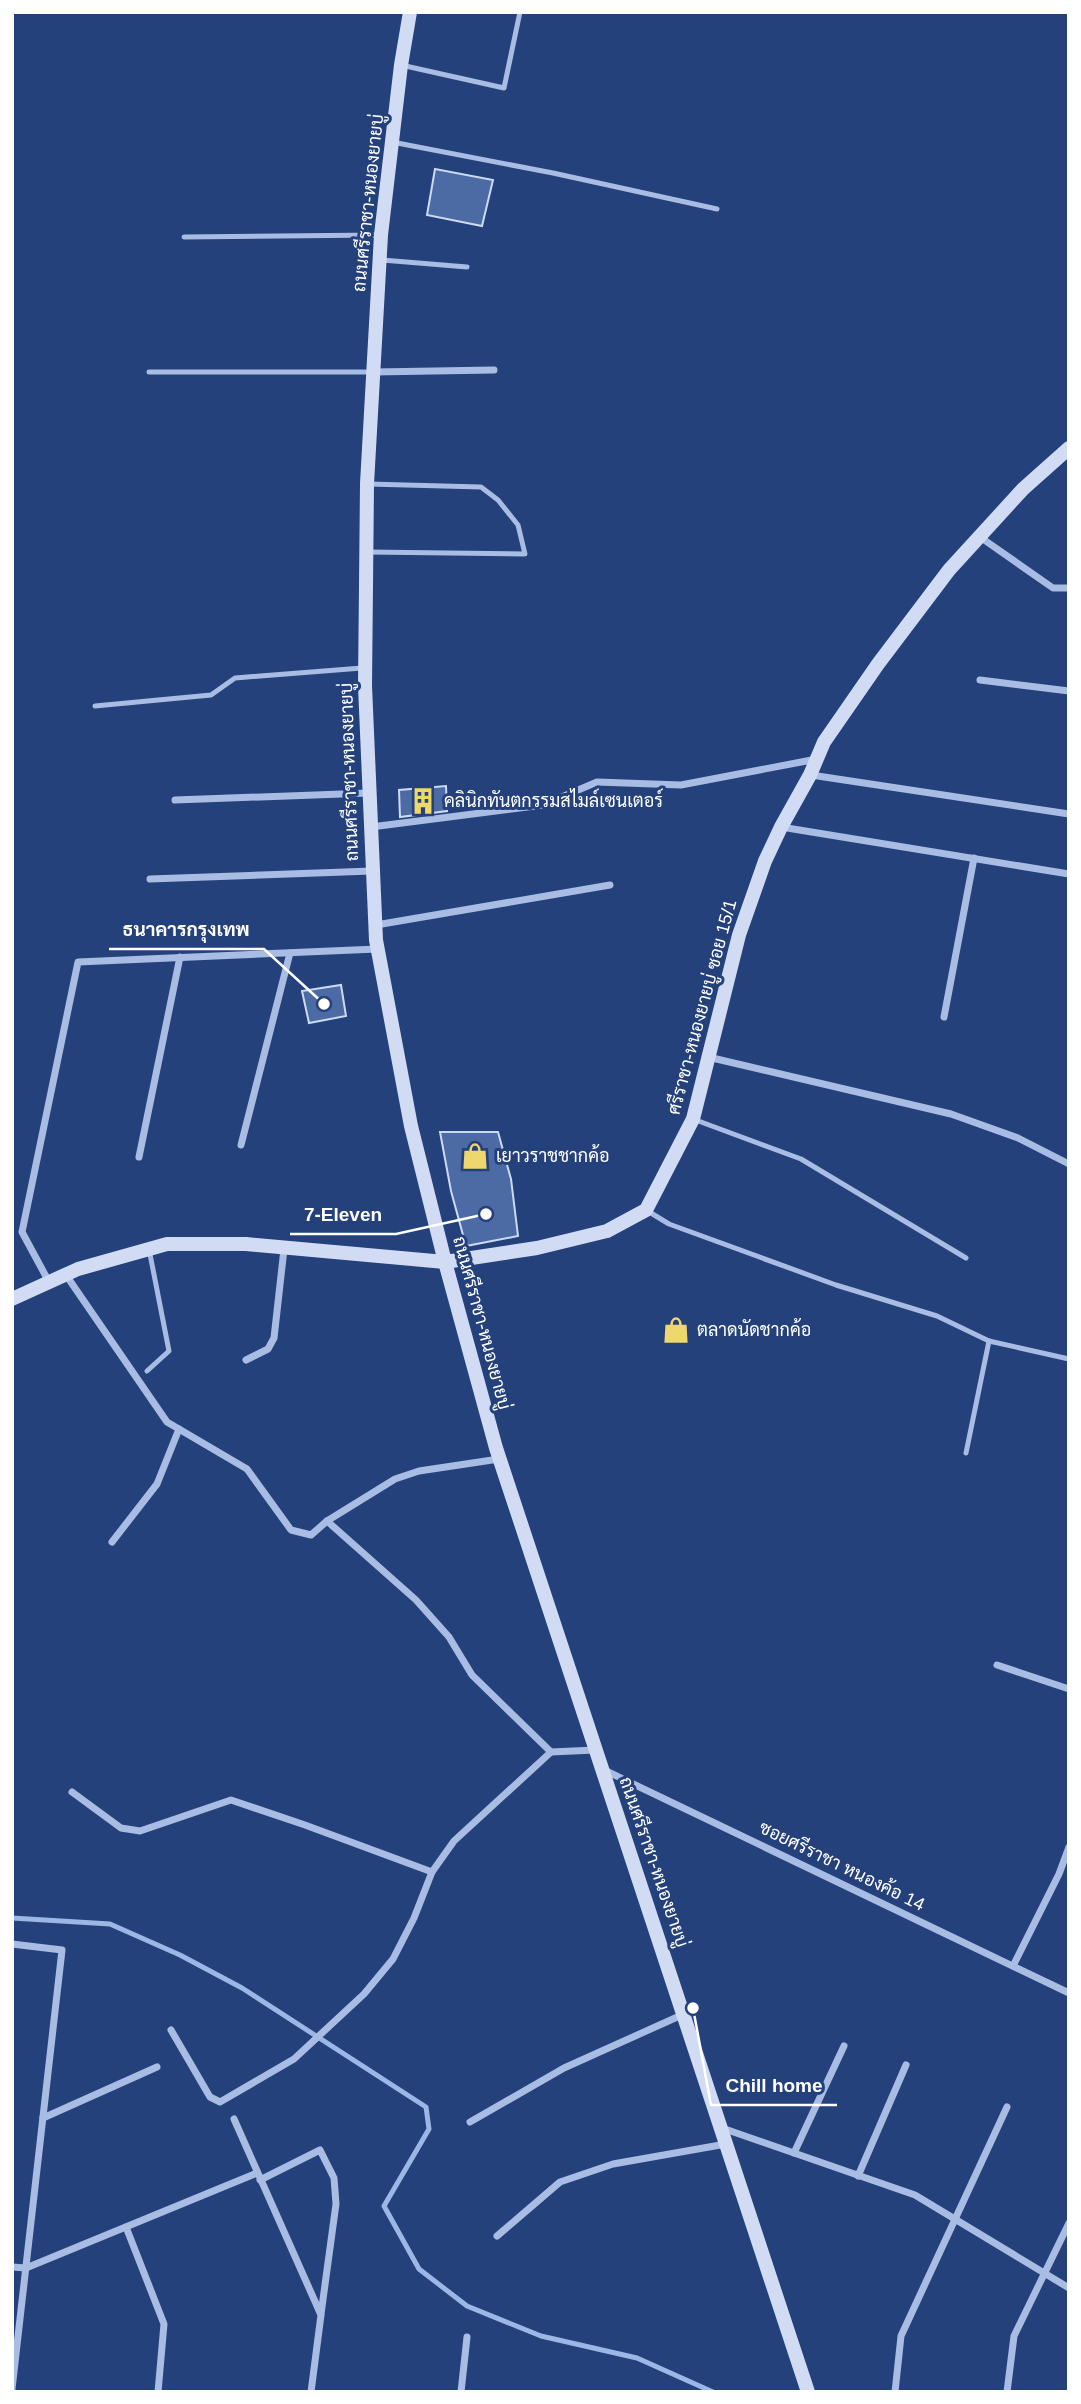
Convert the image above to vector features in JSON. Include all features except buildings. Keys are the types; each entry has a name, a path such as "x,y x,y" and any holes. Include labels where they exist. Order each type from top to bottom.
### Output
{"main road":[{"name":"ถนนศรีราชา-หนองยายบู่","path":"410,12 381,235 367,484 365,667 372,871 378,949 405,1101 444,1262 499,1459 685,2013 808,2392"},
{"name":"ศรีราชา-หนองยายบู่ ซอย 15/1","path":"646,1210 693,1119 739,935 765,861 810,775 824,742 878,664 949,570 1023,489 1069,448"},
{"path":"12,1299 78,1269 167,1244 246,1244 285,1250 444,1262 537,1248 607,1231 646,1210"}],"street":[{"path":"373,372 495,370"},
{"path":"979,536 1053,588 1069,588"},
{"path":"980,680 1069,691"},
{"path":"371,827 543,805 597,782 681,785 817,759"},
{"path":"810,775 1069,814"},
{"path":"175,800 370,793"},
{"path":"781,827 1069,874"},
{"path":"944,1017 974,858"},
{"path":"150,879 372,871"},
{"path":"376,925 610,885"},
{"path":"49,1282 22,1232 78,962 378,949"},
{"path":"241,1145 290,953"},
{"path":"139,1157 180,957"},
{"path":"707,1057 951,1114 1018,1138 1069,1164"},
{"path":"246,1360 268,1349 274,1338 285,1250"},
{"path":"66,1275 167,1422 247,1469 291,1530 311,1535 327,1521 394,1479 419,1471 499,1459"},
{"path":"112,1542 156,1484 179,1429"},
{"path":"327,1521 416,1600 449,1637 472,1675 551,1752"},
{"path":"997,1665 1069,1689"},
{"path":"171,2031 210,2097 220,2102 294,2059 364,1994 393,1959 414,1918 432,1872 454,1841 551,1752 595,1750"},
{"name":"ซอยศรีราชา หนองค้อ 14","path":"602,1769 1069,1993"},
{"path":"72,1792 121,1828 140,1831 231,1800 432,1872"},
{"path":"1013,1966 1059,1874 1069,1847"},
{"path":"12,1944 62,1950 12,2389"},
{"path":"470,2122 564,2068 685,2013"},
{"path":"794,2153 844,2046"},
{"path":"858,2176 906,2065"},
{"path":"43,2118 157,2067"},
{"path":"895,2392 901,2336 1007,2107"},
{"path":"234,2119 321,2315"},
{"path":"721,2128 915,2195 1069,2288"},
{"path":"497,2236 560,2182 613,2164 726,2144"},
{"path":"12,2267 26,2268 320,2150 334,2178 336,2204 311,2392"},
{"path":"1007,2392 1014,2336 1069,2223"},
{"path":"126,2227 164,2324 158,2392"},
{"path":"461,2392 467,2337"}],"lane":[{"path":"401,65 504,88 520,12"},
{"path":"392,142 553,173 717,209"},
{"path":"184,237 381,235"},
{"path":"379,260 467,267"},
{"path":"149,372 373,372"},
{"path":"367,484 481,488 498,500 518,525 525,554 367,552"},
{"path":"94,706 211,695 235,678 365,667"},
{"path":"693,1119 801,1159 966,1258"},
{"path":"646,1210 669,1224 836,1284 937,1316 989,1341 1069,1359"},
{"path":"147,1371 169,1351 149,1250"},
{"path":"966,1453 989,1341"}],"waterway":[{"path":"12,1918 110,1924 180,1955 242,1988 426,2107 429,2129 384,2206 419,2269 467,2306 541,2336 637,2358 713,2392"}],"place":[{"name":"คลินิกทันตกรรมสไมล์เซนเตอร์","path":"423,801"},
{"name":"ธนาคารกรุงเทพ","path":"324,1004"},
{"name":"เยาวราชชากค้อ","path":"475,1156"},
{"name":"7-Eleven","path":"486,1214"},
{"name":"ตลาดนัดชากค้อ","path":"676,1330"},
{"name":"Chill home","path":"693,2008"}]}
